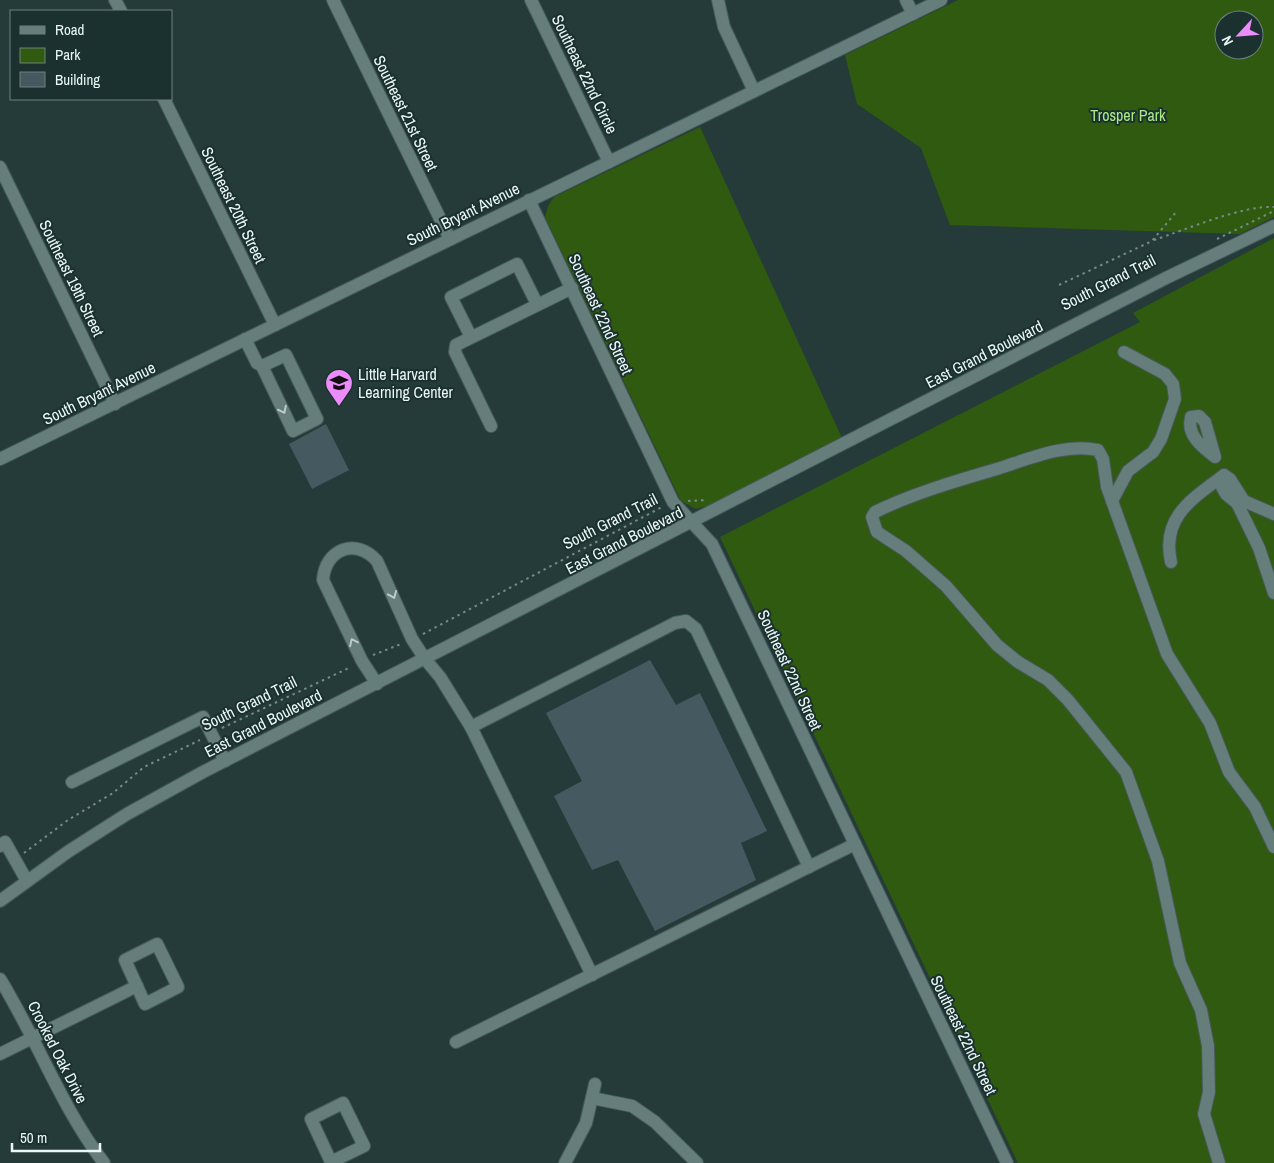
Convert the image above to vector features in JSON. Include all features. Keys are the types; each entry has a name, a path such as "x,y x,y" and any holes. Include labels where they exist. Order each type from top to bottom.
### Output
{"street":[{"name":"Southeast 21st Street","path":"333,0 450,239"},
{"name":"Southeast 22nd Circle","path":"531,0 609,162"},
{"path":"718,0 724,27 754,91"},
{"path":"906,0 913,14"},
{"name":"South Bryant Avenue","path":"0,459 941,0"},
{"name":"Southeast 20th Street","path":"164,100 275,325"},
{"name":"Southeast 19th Street","path":"0,167 115,404"},
{"name":"Southeast 22nd Street","path":"529,200 673,502 694,522 712,544 1007,1163"},
{"name":"East Grand Boulevard","path":"0,901 127,814 225,761 694,522 1166,278 1274,226"},
{"path":"471,338 451,297 517,264 537,304"},
{"path":"492,426 456,352 456,345 572,288"},
{"path":"245,339 257,363 262,366 293,431 317,419 286,355 262,366"},
{"path":"1112,501 1128,471 1153,452 1161,439 1175,399 1173,384 1165,374 1124,352"},
{"path":"1219,1163 1204,1114 1209,1092 1208,1046 1201,1010 1180,962 1158,861 1126,772 1068,700 1048,680 1018,662 998,644 946,586 906,551 877,532 872,517 875,512 945,485 1037,456 1070,449 1086,448 1098,450 1103,459 1107,487 1167,654 1210,723 1229,772 1255,807 1274,848"},
{"path":"1224,475 1230,479 1244,501 1274,514"},
{"path":"1171,562 1168,548 1169,534 1177,516 1187,504 1224,475"},
{"path":"1224,475 1222,487 1226,494 1237,503 1259,548 1274,593"},
{"path":"377,684 362,661 322,580 324,566 333,555 350,547 370,552 385,577 412,640 424,659 440,677 471,727 592,975"},
{"path":"471,727 675,624 686,621 696,629 809,867"},
{"path":"72,782 203,717 225,761"},
{"path":"0,846 5,842 27,881"},
{"path":"456,1042 855,844"},
{"path":"157,944 178,987 145,1004 136,986 125,960 157,944"},
{"name":"Crooked Oak Drive","path":"0,979 33,1038 77,1127 104,1163"},
{"path":"0,1054 136,986"},
{"path":"564,1163 586,1123 594,1084"},
{"path":"592,1098 632,1106 655,1122 698,1163"},
{"path":"343,1103 364,1146 348,1159 331,1162 311,1119 343,1103"}],"path":[{"path":"1059,285 1152,241 1232,215 1266,206 1274,207"},
{"path":"1152,241 1176,211"},
{"path":"1215,240 1274,211"},
{"name":"South Grand Trail","path":"14,860 68,820 109,796 144,767 362,661 412,640 673,502 709,499"}],"green space":[{"name":"Trosper Park","path":"958,0 1274,0 1274,217 1240,234 950,225 921,148 857,104 845,55"},
{"path":"700,127 842,438 711,505 696,509 681,501 545,217 548,206 554,197"},
{"path":"1274,238 1274,1163 1018,1163 720,537 1140,322 1133,313"}],"building":[{"path":"326,424 349,470 312,489 289,444"},
{"path":"650,660 676,705 700,693 767,831 741,843 756,880 655,931 618,860 592,870 554,796 582,781 546,713"}],"place":[{"name":"Little Harvard Learning Center","path":"339,407"}]}
